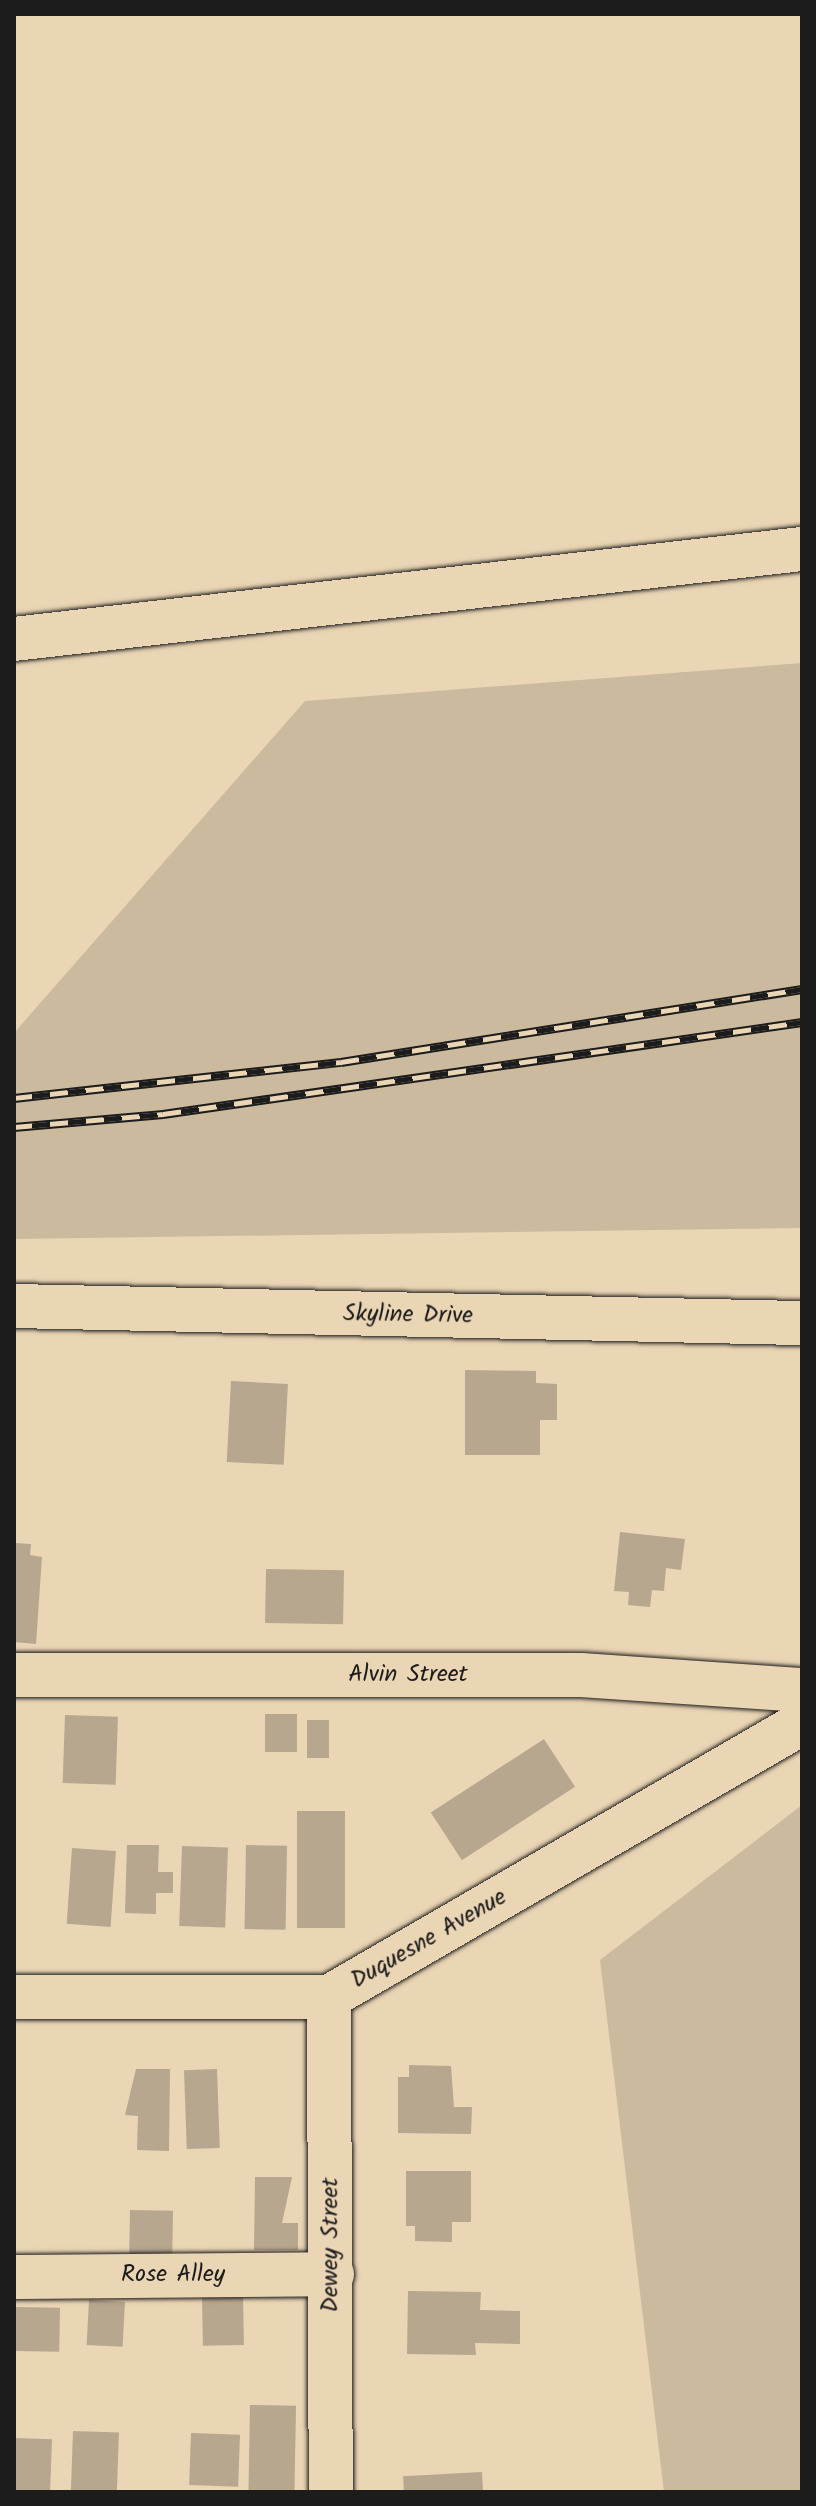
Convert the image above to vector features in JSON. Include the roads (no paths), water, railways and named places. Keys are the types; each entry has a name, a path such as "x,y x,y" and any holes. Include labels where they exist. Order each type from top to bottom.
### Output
{"street":[{"path":"14,639 802,549"},
{"name":"Skyline Drive","path":"14,1306 802,1323"},
{"name":"Alvin Street","path":"14,1675 581,1675 802,1690"},
{"name":"Duquesne Avenue","path":"14,1997 329,1997 802,1723"},
{"name":"Dewey Street","path":"329,1997 331,2492"},
{"name":"Rose Alley","path":"14,2277 332,2274"}],"railway":[{"path":"14,1098 341,1062 802,989"},
{"path":"14,1127 163,1114 802,1022"}]}
